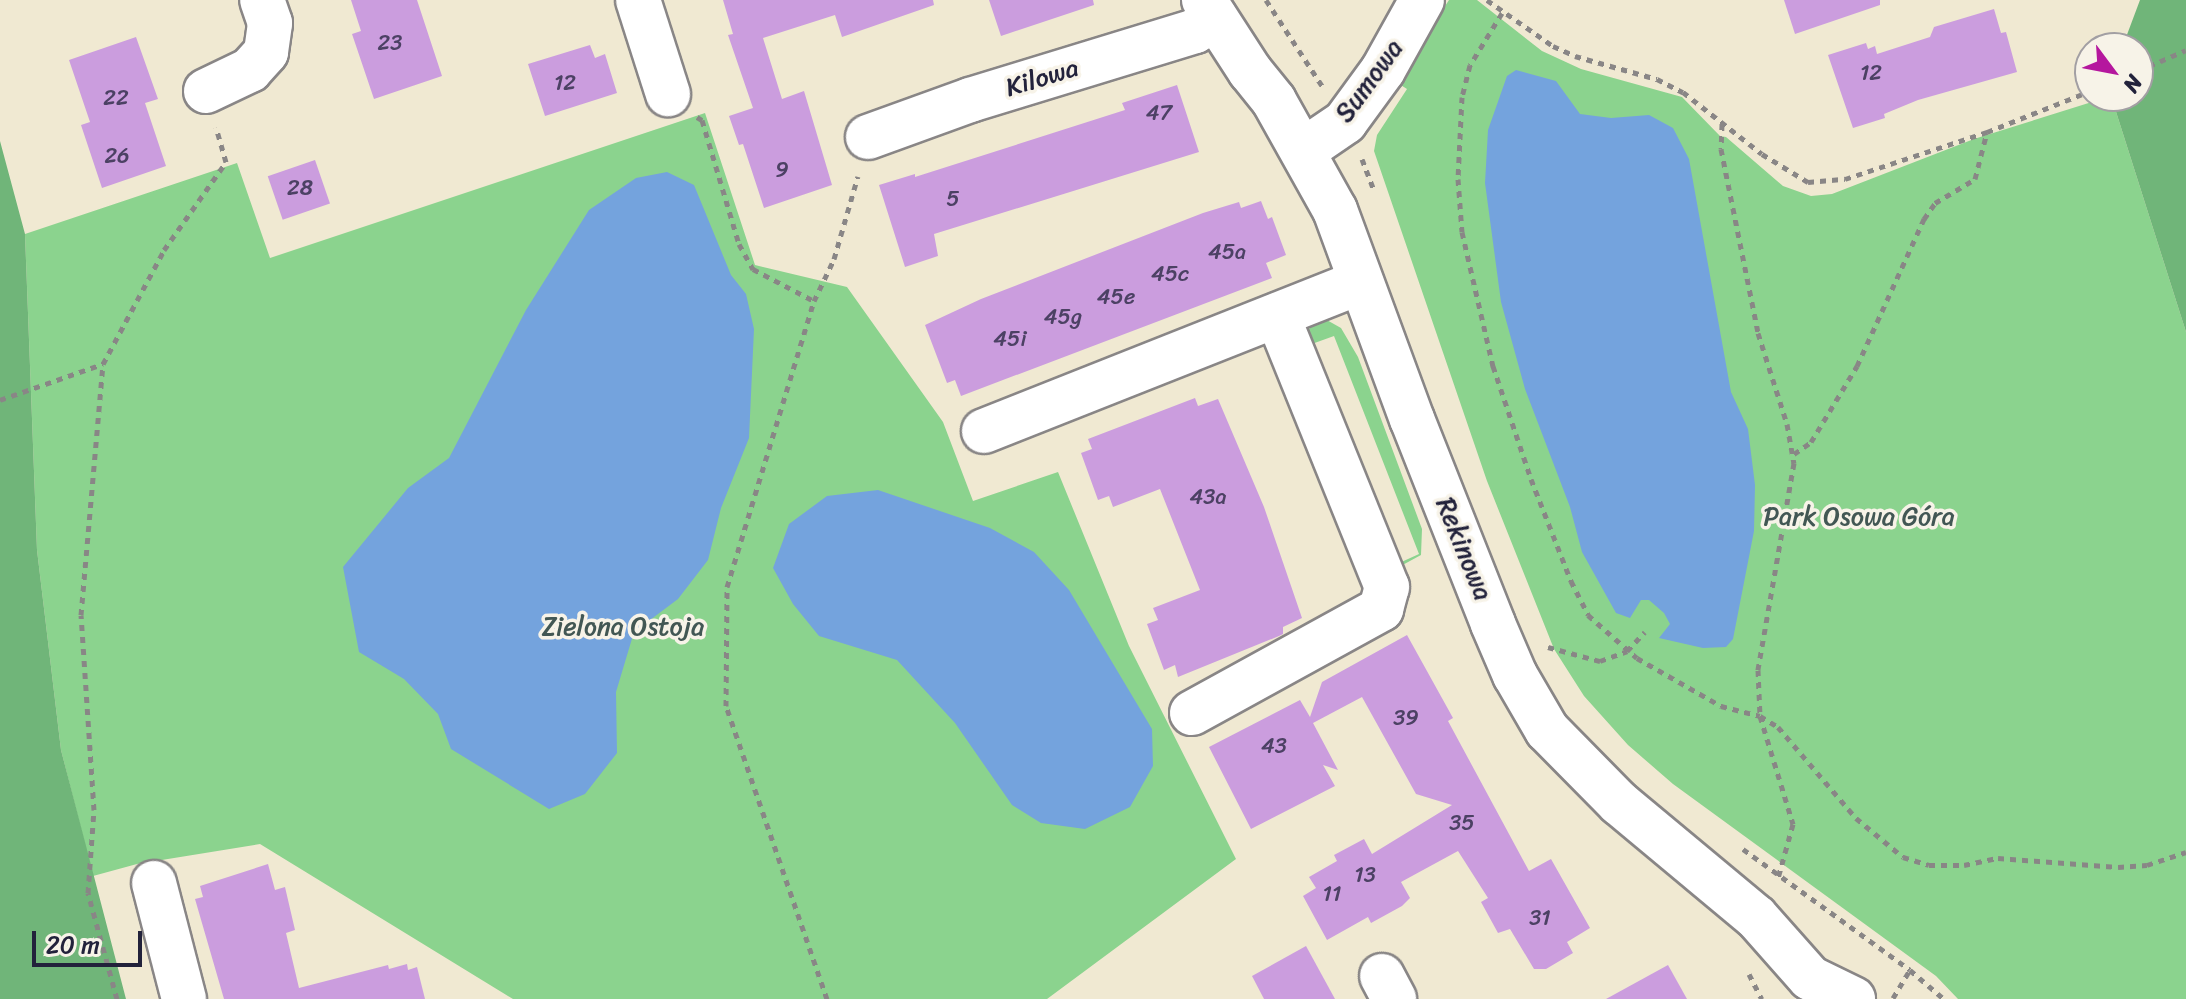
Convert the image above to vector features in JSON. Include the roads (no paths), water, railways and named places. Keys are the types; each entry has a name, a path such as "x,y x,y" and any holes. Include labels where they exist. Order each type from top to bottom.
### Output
{"street":[{"path":"206,91 250,70 266,52 270,23 262,0"},
{"path":"638,0 668,94"},
{"name":"Sumowa","path":"1304,150 1345,122 1383,70 1422,0"},
{"name":"Rekinowa","path":"1210,9 1274,101 1335,210 1493,624 1515,675 1547,730 1619,803 1756,917 1802,988 1853,999"},
{"name":"Kilowa","path":"868,137 970,100 1195,31 1210,9"},
{"path":"984,431 1361,282"},
{"path":"1192,713 1381,609 1387,587 1277,315"},
{"path":"154,883 184,999"}],"water":[{"path":"1516,70 1556,81 1580,114 1611,118 1649,115 1673,128 1689,159 1731,392 1748,429 1755,485 1754,531 1733,639 1726,647 1703,648 1659,638 1670,624 1664,613 1649,600 1641,600 1630,618 1616,613 1582,552 1570,507 1525,389 1501,302 1485,183 1488,130 1507,76"},
{"path":"667,172 694,185 731,275 746,294 754,329 749,438 721,508 708,560 678,599 634,632 616,692 617,753 585,794 549,809 451,749 438,714 404,679 359,652 343,567 408,488 449,458 526,310 589,210 636,178"},
{"path":"878,490 990,528 1034,552 1069,590 1152,729 1153,766 1130,807 1085,829 1041,823 1012,805 955,723 897,660 819,636 793,604 773,568 789,524 827,496"}],"park label":[{"name":"Park Osowa Góra","path":"1859,517"},
{"name":"Zielona Ostoja","path":"623,627"}]}
